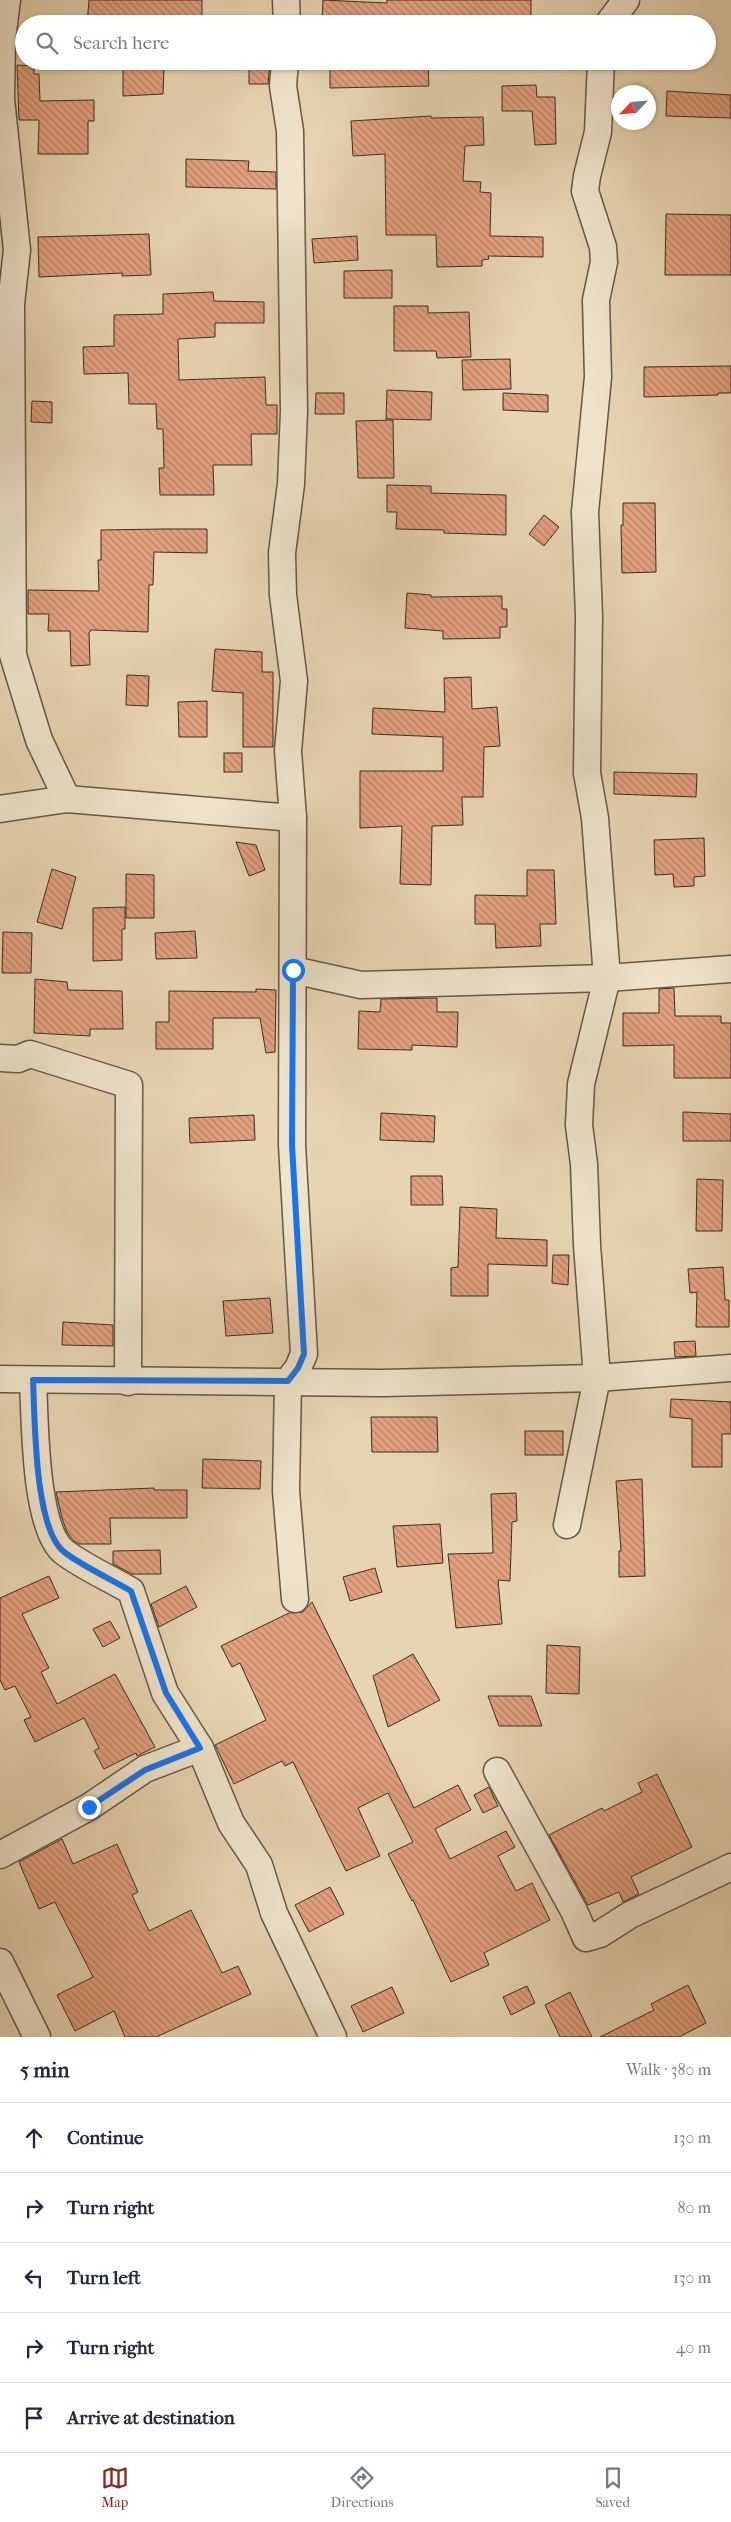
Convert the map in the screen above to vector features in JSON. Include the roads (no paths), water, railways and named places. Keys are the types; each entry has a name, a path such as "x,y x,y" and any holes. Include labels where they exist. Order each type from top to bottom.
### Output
{"street":[{"path":"7,0 2,40 1,99 7,218 17,250 11,304 13,655 39,740 67,799"},
{"path":"286,0 287,15"},
{"path":"615,15 626,0"},
{"path":"284,70 283,86 290,131 294,411 291,484 282,553 283,595 294,681 288,751 293,818 292,1145 304,1354 298,1368 288,1381 286,1491 295,1599"},
{"path":"566,1525 597,1378 587,1245 584,1164 579,1125 580,1084 607,978 595,818 587,773 589,616 585,512 598,377 596,300 604,262 603,247 585,191 598,132 601,70"},
{"path":"0,809 67,799 293,818"},
{"path":"293,970 361,985 607,978 731,969"},
{"path":"0,1058 18,1060 30,1054 129,1085 128,1382"},
{"path":"304,1354 329,1381"},
{"path":"0,1379 128,1382 329,1381 383,1383 597,1378 731,1368"},
{"path":"33,1380 38,1477 48,1524 62,1551 131,1591 166,1693 200,1748 231,1823 259,1866 274,1913 333,2037"},
{"path":"0,1855 89,1807 145,1770 200,1748"},
{"path":"497,1771 574,1912 586,1938 600,1934 630,1915 731,1867"},
{"path":"0,1962 37,2037"}]}
